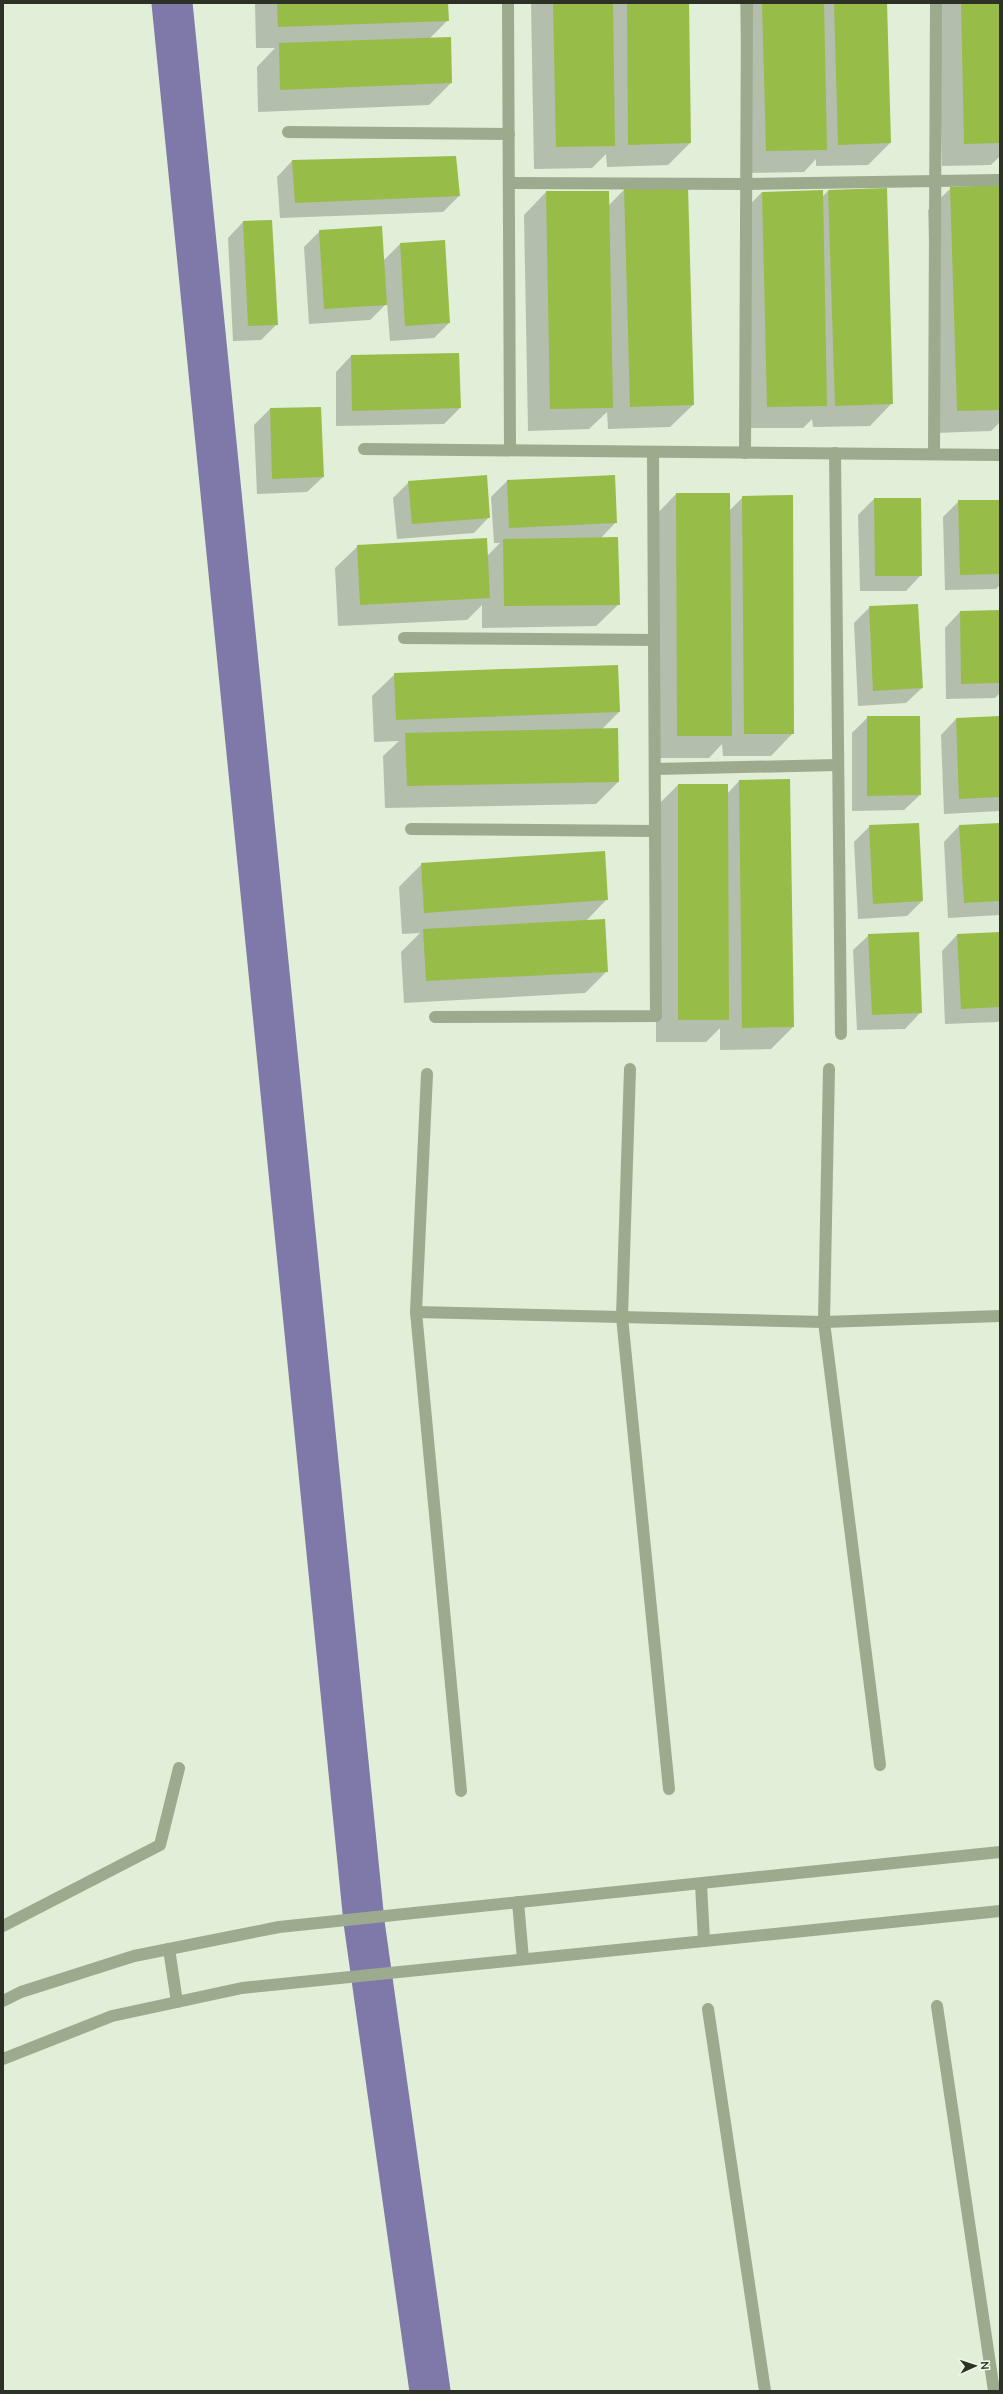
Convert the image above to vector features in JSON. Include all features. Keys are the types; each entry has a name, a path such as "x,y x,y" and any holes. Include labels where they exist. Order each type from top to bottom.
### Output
{"street":[{"path":"508,3 510,450"},
{"path":"745,452 747,3"},
{"path":"934,454 936,3"},
{"path":"288,132 509,134"},
{"path":"509,183 746,184 1000,180"},
{"path":"364,449 1000,454"},
{"path":"435,1017 656,1016 653,452"},
{"path":"835,453 841,1034"},
{"path":"404,638 654,640"},
{"path":"655,769 838,765"},
{"path":"411,829 655,831"},
{"path":"630,1069 622,1317 669,1789"},
{"path":"829,1069 824,1322 880,1765"},
{"path":"427,1074 416,1312 461,1791"},
{"path":"416,1312 824,1322 1000,1316"},
{"path":"3,1926 160,1845 179,1768"},
{"path":"3,2001 21,1992 134,1956 279,1927 1000,1852"},
{"path":"701,1884 704,1941"},
{"path":"518,1902 523,1960"},
{"path":"3,2059 112,2016 242,1988 1000,1911"},
{"path":"169,1949 177,2002"},
{"path":"937,2006 994,2391"},
{"path":"708,2009 765,2391"}],"building":[{"path":"277,3 448,3 449,21 278,27"},
{"path":"553,3 613,3 615,146 556,147"},
{"path":"627,3 689,3 691,143 628,145"},
{"path":"762,3 824,3 827,150 766,151"},
{"path":"834,3 887,3 891,143 838,145"},
{"path":"961,3 1000,3 1000,143 964,144"},
{"path":"451,37 452,83 280,90 279,43"},
{"path":"456,156 460,196 295,203 292,160"},
{"path":"1000,185 1000,410 957,411 950,187"},
{"path":"688,186 694,405 630,407 624,188"},
{"path":"887,188 893,404 835,406 828,190"},
{"path":"823,190 827,406 767,407 762,192"},
{"path":"546,191 609,191 613,408 550,409"},
{"path":"272,220 278,325 248,326 243,221"},
{"path":"382,226 387,305 324,309 319,230"},
{"path":"445,240 450,323 405,326 400,243"},
{"path":"459,353 461,408 352,411 351,355"},
{"path":"321,407 324,477 272,479 270,408"},
{"path":"487,475 490,518 412,524 408,481"},
{"path":"615,475 617,523 509,528 507,480"},
{"path":"676,493 730,493 732,736 677,736"},
{"path":"793,495 794,734 744,734 742,496"},
{"path":"874,498 921,498 922,576 875,576"},
{"path":"958,500 1000,500 1000,574 960,575"},
{"path":"618,537 620,605 504,606 503,539"},
{"path":"487,538 490,598 360,605 357,545"},
{"path":"918,604 923,688 873,691 869,606"},
{"path":"1000,610 1000,683 961,684 960,611"},
{"path":"618,665 620,712 396,720 394,673"},
{"path":"867,716 920,716 921,795 867,796"},
{"path":"1000,716 1000,797 959,799 956,718"},
{"path":"618,728 619,782 407,786 405,733"},
{"path":"790,779 794,1027 742,1028 739,780"},
{"path":"678,784 728,784 729,1020 678,1020"},
{"path":"919,823 923,901 873,904 869,825"},
{"path":"1000,823 1000,901 964,903 959,825"},
{"path":"605,851 608,900 424,913 421,863"},
{"path":"605,919 608,972 426,981 423,929"},
{"path":"919,932 922,1013 872,1015 868,934"},
{"path":"1000,932 1000,1007 961,1009 957,934"}],"waterway":[{"path":"172,3 364,1922 430,2391"}]}
